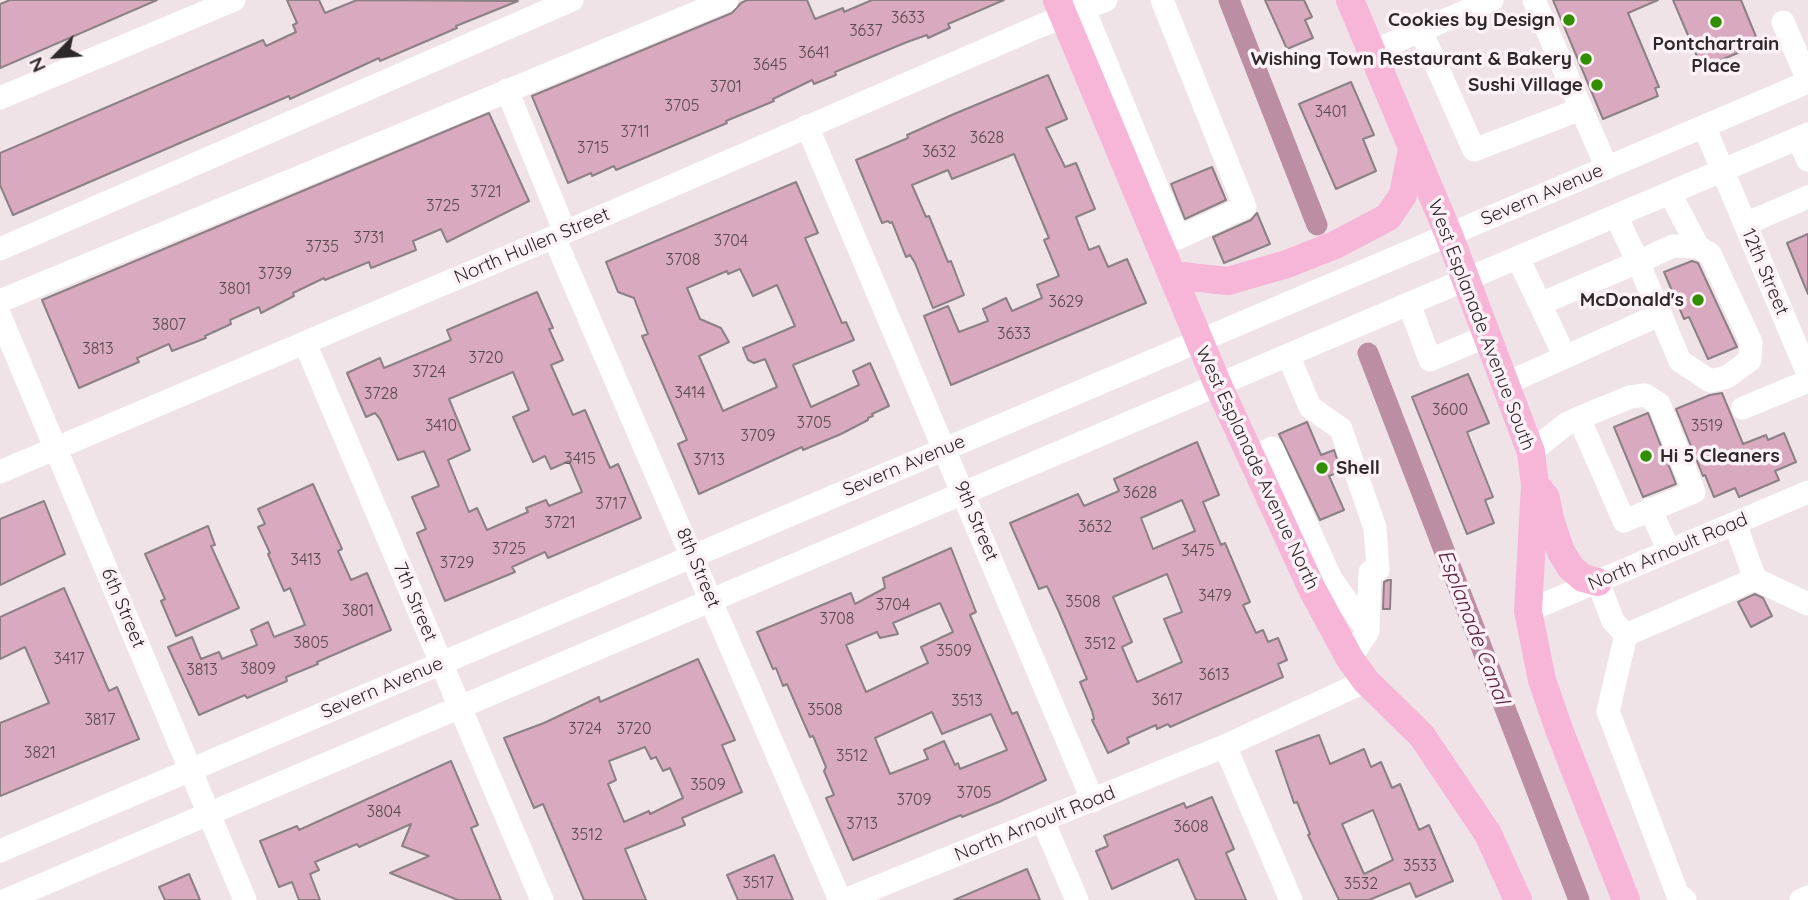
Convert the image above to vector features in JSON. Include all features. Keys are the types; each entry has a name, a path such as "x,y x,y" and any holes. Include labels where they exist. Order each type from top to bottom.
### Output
{"main road":[{"name":"West Esplanade Avenue South","path":"1350,0 1448,235 1531,452 1535,480 1528,611 1542,680 1626,900"},
{"name":"West Esplanade Avenue North","path":"1068,8 1124,135 1171,275 1218,385 1252,459 1294,522 1358,670 1422,736 1488,834 1518,900"},
{"path":"1171,275 1228,281 1287,264 1335,245 1388,216 1403,195 1412,149"},
{"path":"1535,480 1546,498 1561,552 1570,568 1583,578 1598,582"}],"street":[{"path":"0,98 234,0"},
{"path":"0,249 572,0"},
{"path":"0,301 727,0"},
{"name":"North Hullen Street","path":"0,472 560,234 1068,8 1106,0"},
{"path":"1124,135 1178,238 1245,207 1162,0"},
{"path":"1371,52 1492,0"},
{"path":"1534,0 1607,168"},
{"path":"1783,22 1808,81"},
{"path":"1421,31 1474,150 1581,109"},
{"name":"Severn Avenue","path":"0,851 1808,81"},
{"name":"8th Street","path":"507,90 560,234 711,601 843,900"},
{"name":"9th Street","path":"807,126 1093,801"},
{"name":"12th Street","path":"1704,126 1808,374"},
{"path":"6,900 1803,137 1808,160"},
{"path":"1670,193 1698,247"},
{"path":"1745,224 1808,197"},
{"path":"1541,304 1638,262 1673,246 1698,247 1710,254 1751,342 1751,360 1727,377 1710,381 1680,361 1661,314 1638,262 1616,216"},
{"path":"1518,258 1566,357"},
{"path":"1409,304 1430,360 1487,336"},
{"path":"1505,384 1661,314"},
{"name":"6th Street","path":"0,316 245,900"},
{"path":"1751,342 1788,326"},
{"name":"7th Street","path":"305,343 541,900"},
{"path":"1288,355 1310,407 1341,429 1375,528 1378,570 1370,572 1368,630 1358,670"},
{"path":"1743,408 1808,380"},
{"path":"1531,452 1566,424 1579,418 1630,397 1645,396 1659,404 1694,492 1624,521 1579,418"},
{"name":"North Arnoult Road","path":"1528,611 1808,492"},
{"path":"1650,509 1669,551"},
{"path":"1735,523 1755,579 1808,604"},
{"path":"1626,635 1755,579"},
{"path":"1598,582 1613,621 1626,635"},
{"path":"1322,584 1368,630"},
{"path":"1626,635 1608,711 1677,893 1685,900"},
{"name":"North Arnoult Road","path":"843,900 1225,746 1358,670"},
{"path":"1225,746 1291,900"},
{"path":"1043,821 1077,900"},
{"path":"1801,900 1808,897"}],"building":[{"path":"10,0 157,0 0,68 0,4"},
{"path":"287,0 319,0 325,13 357,0 518,1 13,215 0,185 0,153 263,40 266,46 296,32 293,25 297,23"},
{"path":"747,0 807,0 815,19 843,8 844,12 872,0 1004,0 948,24 950,28 928,38 927,35 907,42 835,72 836,75 814,84 812,80 773,99 774,101 726,121 727,123 616,170 614,166 568,183 532,96 732,13"},
{"path":"1265,0 1304,0 1312,17 1305,20 1313,38 1287,49"},
{"path":"1553,0 1658,0 1628,13 1659,87 1655,88 1658,96 1603,119"},
{"name":"Pontchartrain Place","path":"1673,0 1741,0 1759,44 1702,68"},
{"path":"1048,75 1067,119 1046,128 1065,167 1076,163 1095,209 1076,217 1089,250 1099,246 1108,267 1127,259 1146,303 951,385 924,316 948,306 959,332 988,321 983,309 1006,298 1012,311 1042,298 1037,285 1059,276 1044,240 1049,238 1014,154 952,179 948,170 912,185 926,217 929,216 948,262 951,261 964,295 933,308 915,263 910,255 906,257 892,222 882,223 856,160 908,138 907,135 954,114"},
{"path":"1351,82 1374,135 1363,139 1376,171 1336,189 1299,104"},
{"path":"489,113 529,201 447,242 441,229 413,241 416,250 371,268 369,262 325,280 324,278 261,313 259,307 230,320 231,324 205,336 206,338 172,351 169,344 137,358 139,362 79,388 42,300"},
{"path":"1212,167 1226,200 1185,219 1171,184"},
{"path":"796,182 818,233 805,238 842,323 846,322 854,340 793,365 811,407 859,385 853,371 870,363 889,406 841,434 803,450 802,447 699,494 678,444 687,440 642,336 648,334 634,298 618,292 606,262","holes":["740,269 753,296 777,285 795,326 743,348 748,360 754,363 765,359 777,387 723,411 699,356 729,342 721,328 700,319 687,288 727,271 728,274"]},
{"path":"1257,213 1270,244 1224,263 1213,237 1251,220"},
{"path":"1808,234 1808,294 1787,243"},
{"name":"McDonald's","path":"1692,261 1698,263 1737,347 1708,359 1689,317 1684,319 1664,272"},
{"path":"537,292 563,360 551,365 573,415 585,410 610,468 618,464 641,518 548,558 545,552 512,567 515,572 445,601 417,533 426,529 412,497 439,486 424,451 398,460 380,419 375,413 366,417 347,373 380,358 384,368 451,340 447,330","holes":["513,372 529,410 513,417 533,462 545,456 551,469 569,461 582,492 549,506 546,500 526,508 528,512 487,530 477,508 469,512 448,460 470,450 449,399"]},
{"path":"1468,374 1489,423 1467,432 1493,497 1485,500 1494,523 1467,534 1412,397"},
{"path":"1722,393 1743,444 1766,435 1768,440 1784,433 1796,462 1775,471 1779,480 1739,497 1735,488 1714,497 1676,409"},
{"name":"Hi 5 Cleaners","path":"1648,413 1676,484 1643,497 1614,427"},
{"path":"1307,422 1321,455 1334,450 1341,471 1329,476 1344,510 1320,520 1279,434"},
{"path":"1197,442 1219,495 1203,502 1221,545 1225,543 1250,602 1243,605 1256,633 1263,630 1268,642 1278,638 1287,660 1278,664 1283,677 1170,727 1168,724 1157,729 1156,725 1127,738 1129,743 1108,753 1092,720 1092,711 1080,682 1087,679 1059,612 1047,586 1039,589 1010,523 1078,494 1084,506 1119,491 1114,479","holes":["1182,500 1195,531 1153,549 1141,518","1167,574 1182,612 1164,619 1182,662 1137,682 1122,647 1132,642 1113,597"]},
{"path":"313,484 342,549 338,551 351,580 367,573 391,630 286,677 287,681 199,715 168,647 192,637 201,659 219,652 222,659 257,645 251,630 268,622 274,637 305,625 290,588 284,591 268,554 270,553 258,527 265,524 258,509"},
{"path":"44,501 65,554 0,585 0,519"},
{"path":"208,526 215,545 211,546 239,608 176,636 161,601 165,599 145,554"},
{"path":"951,548 976,612 970,615 1012,714 1017,712 1046,780 999,802 853,860 826,798 834,795 813,736 810,737 787,684 783,686 776,668 773,669 757,632 851,593 855,604 885,588 883,578","holes":["940,603 953,632 921,647 928,663 866,692 846,645 877,632 880,638 898,634 893,623","932,712 942,734 991,714 1007,750 960,769 958,763 955,765 944,741 924,750 928,759 890,774 875,738"]},
{"path":"1391,580 1390,609 1383,609 1384,582"},
{"path":"64,588 109,691 117,687 139,739 0,796 0,723 49,703 25,647 0,659 0,617"},
{"path":"1755,594 1763,598 1772,616 1751,627 1738,602"},
{"path":"698,659 735,740 722,745 742,792 682,818 685,825 625,849 646,900 584,900 543,804 534,808 504,738 599,697 600,702","holes":["645,747 651,759 656,757 663,771 670,768 683,798 650,814 649,811 624,822 608,784 616,780 609,761"]},
{"path":"1319,735 1330,764 1364,749 1371,767 1381,762 1392,788 1400,784 1419,830 1429,825 1453,881 1416,897 1410,883 1369,900 1339,900 1308,835 1310,834 1297,802 1294,803 1276,751","holes":["1373,810 1393,860 1364,874 1342,824"]},
{"path":"451,761 478,825 471,828 501,900 458,900 390,873 429,856 402,846 411,824 359,847 357,844 315,862 319,870 310,874 320,900 299,900 292,882 279,887 260,841 297,826 299,830"},
{"path":"1212,797 1234,849 1226,853 1246,900 1196,900 1178,859 1112,889 1096,851 1108,846 1104,836 1184,803 1186,808"},
{"path":"774,855 793,900 738,900 727,875"},
{"path":"1027,869 1040,900 954,900"},
{"path":"189,874 200,900 165,900 159,887"}],"waterway":[{"name":"Esplanade Canal","path":"1229,0 1317,225"},
{"name":"Esplanade Canal","path":"1368,353 1579,900"}],"place":[{"name":"Cookies by Design","path":"1569,20"},
{"name":"Pontchartrain Place","path":"1716,22"},
{"name":"Wishing Town Restaurant & Bakery","path":"1586,59"},
{"name":"Sushi Village","path":"1597,85"},
{"name":"McDonald's","path":"1698,300"},
{"name":"Hi 5 Cleaners","path":"1646,456"},
{"name":"Shell","path":"1322,468"}]}
